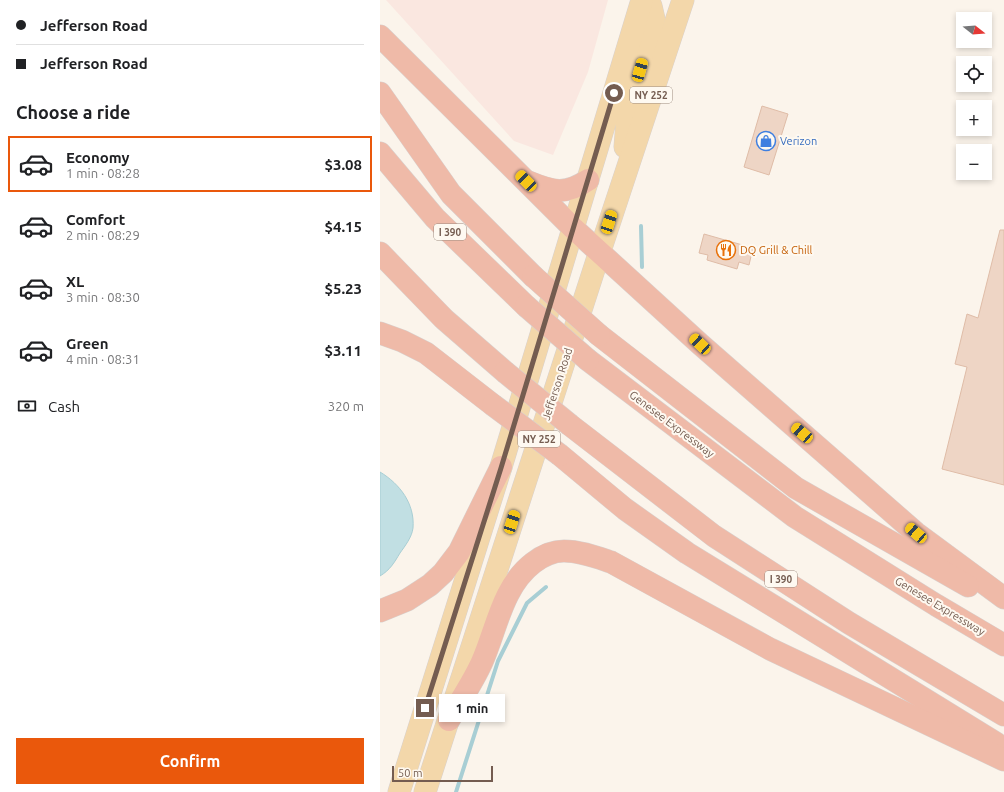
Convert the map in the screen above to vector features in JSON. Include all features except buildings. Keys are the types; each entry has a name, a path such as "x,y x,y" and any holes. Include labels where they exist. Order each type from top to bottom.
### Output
{"highway":[{"path":"380,36 573,228 600,251 700,344 916,533 1004,598"},
{"path":"380,93 451,194 533,276 599,335 796,488 1004,607"},
{"name":"Genesee Expressway","path":"380,153 435,218 526,306 588,360 795,517 1004,645"},
{"path":"526,181 546,189 557,191 570,189 588,180"},
{"name":"I 390","path":"380,253 444,319 505,372 570,425 714,536 850,623 1004,715"},
{"path":"380,333 402,340 426,353 560,455 625,509 687,554 1004,748"},
{"path":"380,611 406,600 430,585 443,573 459,552 501,468"},
{"path":"449,720 482,662 513,584 523,571 539,559 551,553 563,551 587,555 611,562 770,649 1004,760"}],"main road":[{"name":"NY 252","path":"399,792 501,468 642,0"},
{"path":"623,180 628,110 654,19 651,6 645,0"},
{"name":"Jefferson Road","path":"425,792 623,180 683,0"}],"shaded area":[{"path":"386,0 608,0 588,72 553,155 514,141"}],"water":[{"path":"380,472 394,482 405,496 412,511 413,528 408,541 394,563 380,576"}],"waterway":[{"path":"641,226 642,267"},
{"path":"456,792 498,661 527,603 546,587"}],"place":[{"name":"Verizon","path":"766,141"},
{"name":"DQ Grill & Chill","path":"726,250"}],"route":[{"path":"425,708 501,468 614,93"}]}
